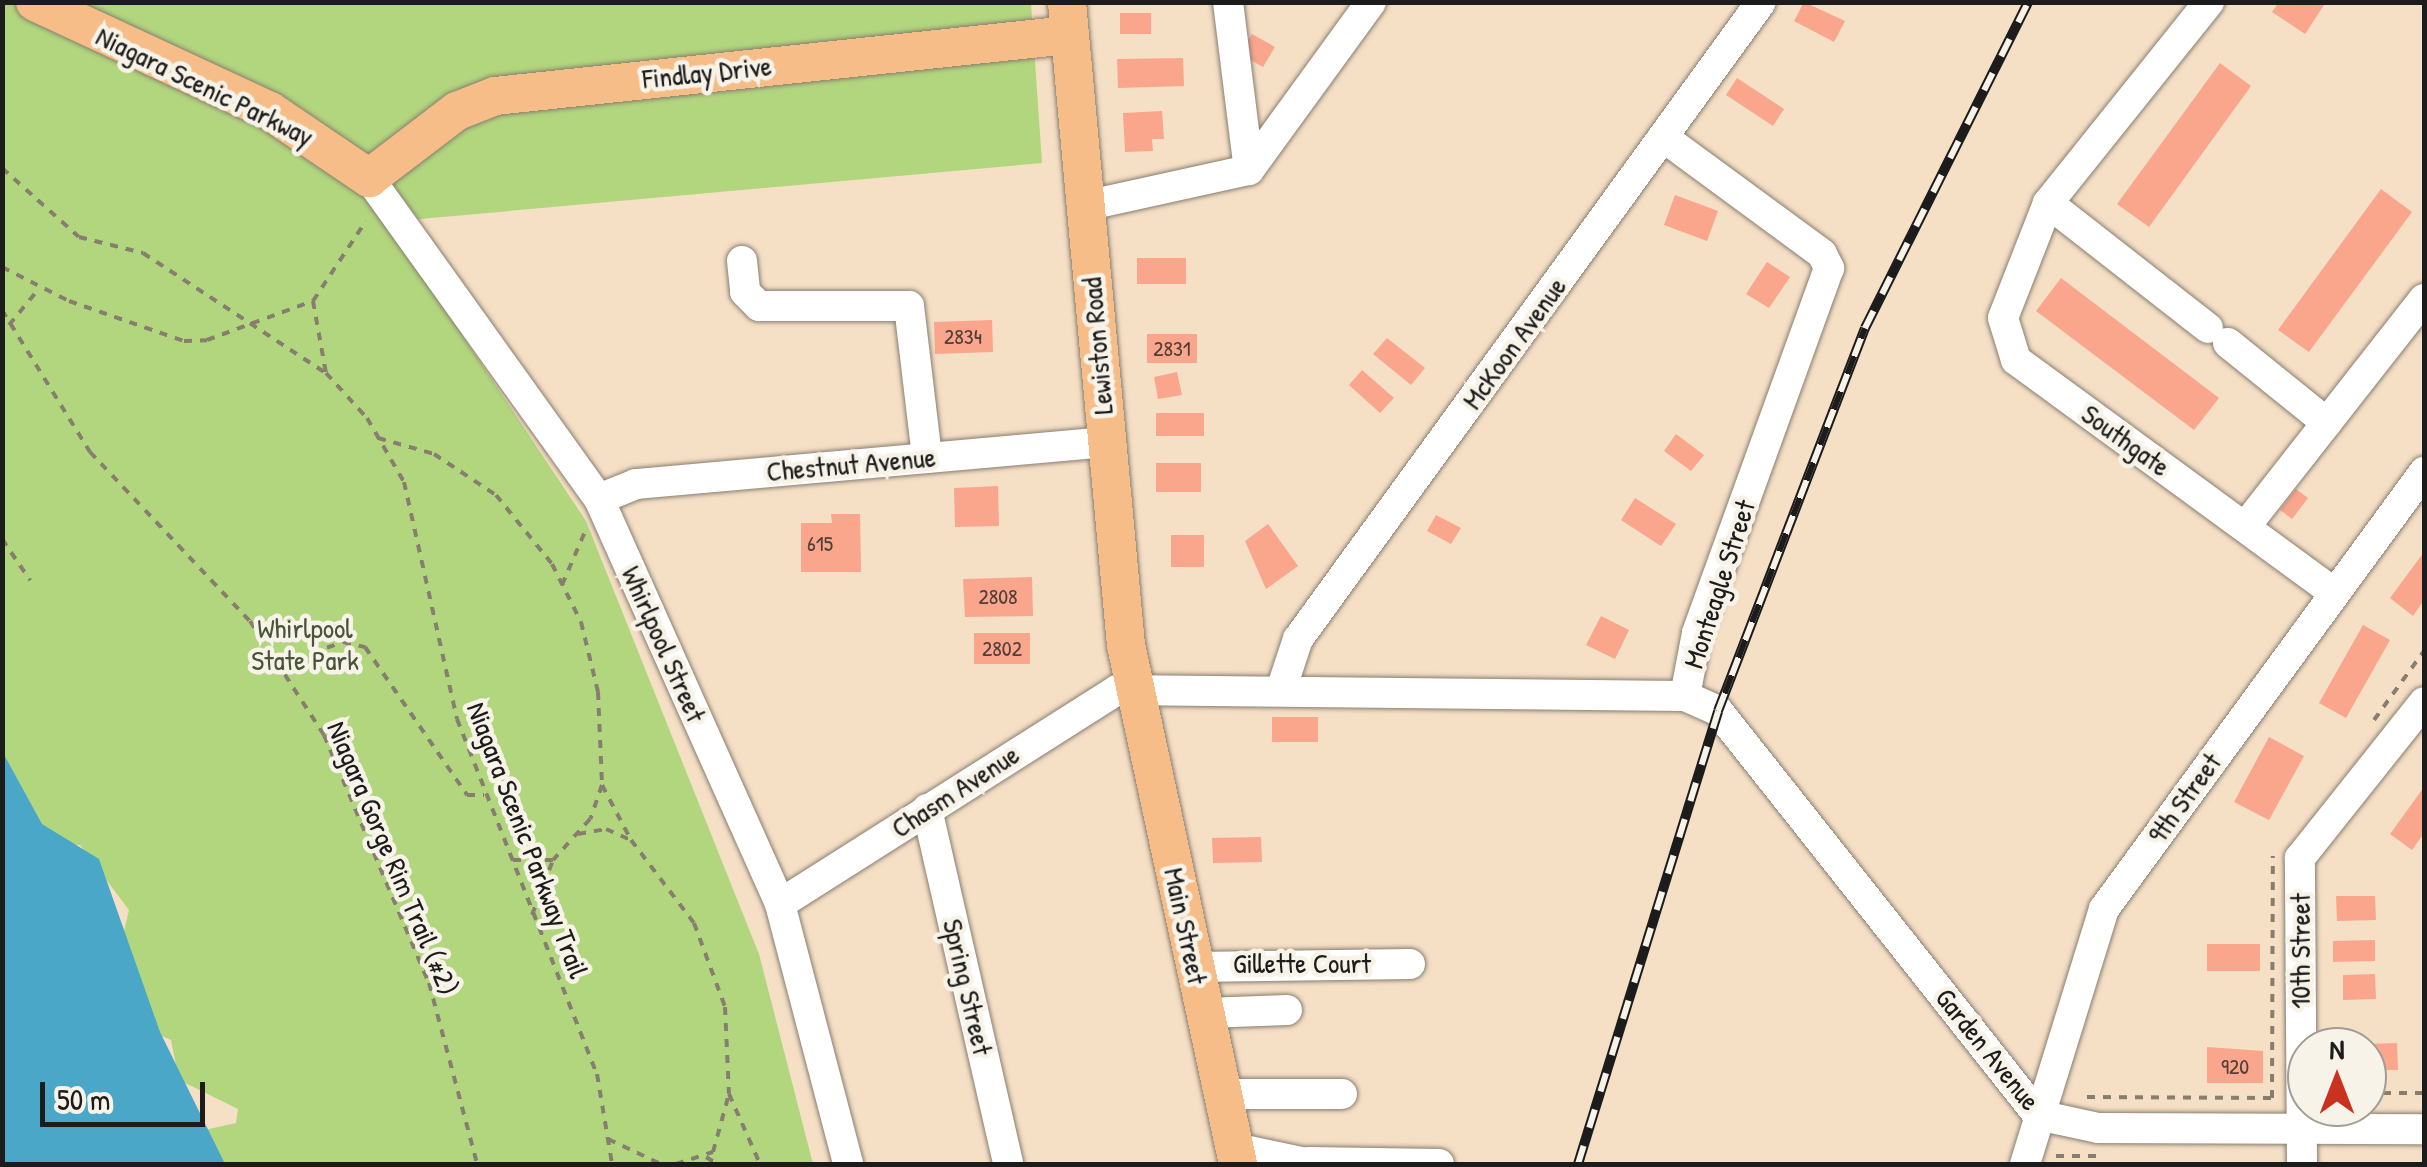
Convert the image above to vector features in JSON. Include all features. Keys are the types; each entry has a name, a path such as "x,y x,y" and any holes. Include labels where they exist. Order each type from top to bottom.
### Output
{"main road":[{"name":"Niagara Scenic Parkway","path":"35,2 270,111 370,195"},
{"name":"Findlay Drive","path":"370,195 457,111 495,96 1068,19"},
{"name":"Lewiston Road","path":"1068,19 1106,442 1134,688"},
{"name":"Main Street","path":"1134,688 1236,1156"}],"street":[{"path":"1228,2 1249,170"},
{"path":"1085,206 1249,170 1371,2"},
{"name":"McKoon Avenue","path":"1280,690 1298,639 1761,2"},
{"name":"Southgate","path":"2209,2 2048,204 2024,245 2003,318 2016,360 2333,592"},
{"name":"Monteagle Street","path":"1134,688 1685,696 1697,633 1830,268 1822,254 1663,138"},
{"name":"Whirlpool Street","path":"370,195 599,499 780,904 848,1164"},
{"path":"2048,204 2327,423"},
{"path":"742,261 744,292 758,306 909,306 927,458"},
{"path":"2245,527 2424,298"},
{"name":"Chestnut Avenue","path":"599,499 636,484 1106,442"},
{"name":"9th Street","path":"2025,1164 2104,909 2424,472"},
{"name":"Chasm Avenue","path":"780,904 1105,694 1134,688"},
{"name":"Garden Avenue","path":"1685,696 1718,711 2038,1116 2098,1128 2424,1129"},
{"name":"10th Street","path":"2301,1027 2300,858 2424,702"},
{"name":"Spring Street","path":"927,809 1008,1164"},
{"name":"Gillette Court","path":"1194,968 1410,964"},
{"path":"1205,1013 1287,1010"},
{"path":"1223,1094 1342,1094"},
{"name":"10th Street","path":"2302,1127 2302,1164"},
{"path":"1236,1156 1309,1163 1439,1164"}],"path":[{"name":"Niagara Scenic Parkway Trail","path":"2,168 79,237 143,254 326,374 378,438 426,551 457,720 598,1074 612,1164"},
{"path":"2,267 38,289 184,341 258,328 313,301 370,195"},
{"path":"10,324 38,289"},
{"path":"313,301 326,374"},
{"name":"Niagara Gorge Rim Trail (#2)","path":"2,310 90,452 280,664 324,735 429,983 477,1164"},
{"path":"378,438 434,454 496,495 562,584 598,692 602,785 631,840 661,870 711,960 724,1007 728,1094 721,1136 706,1157 676,1164"},
{"path":"562,584 599,499"},
{"path":"2,539 30,580"},
{"path":"280,664 343,642 365,647 467,795 484,794"},
{"path":"532,915 553,860 578,834 602,785"},
{"path":"578,834 606,829 631,840"},
{"path":"510,860 553,860"},
{"path":"2387,1093 2424,1093"},
{"path":"728,1094 760,1164"},
{"path":"2084,1097 2287,1094"},
{"path":"608,1139 660,1164"},
{"path":"706,1157 718,1164"}],"green space":[{"name":"Whirlpool State Park","path":"2,3 1031,3 1042,163 387,222 586,521 759,954 813,1164 212,1164 200,1131 236,1123 238,1109 179,1080 171,1040 135,1025 119,952 129,910 80,845 52,844 3,758"}],"water":[{"path":"2,751 42,824 99,859 160,1032 225,1164 3,1164"}],"building":[{"path":"1804,2 1845,21 1834,42 1794,21"},
{"path":"2279,2 2326,2 2305,34 2272,12"},
{"path":"1120,13 1151,13 1151,34 1120,34"},
{"path":"1252,34 1275,47 1263,67 1240,54"},
{"path":"1183,58 1184,86 1118,88 1117,59"},
{"path":"2220,63 2251,86 2149,227 2117,204"},
{"path":"1737,78 1784,109 1773,126 1726,95"},
{"path":"1162,111 1164,139 1152,139 1153,151 1125,152 1123,113"},
{"path":"2381,189 2412,212 2309,352 2278,330"},
{"path":"1675,195 1718,211 1707,241 1664,225"},
{"path":"1137,258 1186,258 1186,284 1137,284"},
{"path":"1767,262 1790,277 1769,308 1746,294"},
{"path":"2061,278 2219,398 2194,430 2036,311"},
{"path":"992,320 993,352 935,354 934,322"},
{"path":"1147,334 1197,334 1197,363 1147,363"},
{"path":"1387,338 1425,368 1411,385 1373,354"},
{"path":"1362,370 1394,398 1380,413 1349,385"},
{"path":"1177,372 1182,395 1158,399 1154,377"},
{"path":"1156,413 1204,413 1204,436 1156,436"},
{"path":"1676,434 1704,455 1691,471 1664,451"},
{"path":"1156,463 1201,463 1201,492 1156,492"},
{"path":"998,486 999,526 955,527 954,488"},
{"path":"2296,489 2308,498 2292,519 2280,510"},
{"path":"1635,498 1676,524 1661,546 1621,520"},
{"path":"831,514 860,514 861,572 801,572 801,523 832,523"},
{"path":"1436,515 1461,528 1451,544 1427,531"},
{"path":"1268,524 1298,566 1266,589 1245,541"},
{"path":"1171,535 1204,535 1204,567 1171,567"},
{"path":"2424,552 2424,600 2413,616 2390,598"},
{"path":"1032,577 1033,616 965,617 963,579"},
{"path":"1601,616 1629,630 1615,659 1586,645"},
{"path":"2363,625 2390,640 2346,718 2319,703"},
{"path":"974,633 1030,633 1030,664 974,664"},
{"path":"1272,717 1318,717 1318,742 1272,742"},
{"path":"2269,737 2304,756 2269,820 2234,802"},
{"path":"2424,787 2424,833 2412,850 2390,834"},
{"path":"1261,837 1262,862 1213,863 1212,838"},
{"path":"2336,896 2375,896 2376,920 2337,921"},
{"path":"2375,940 2375,961 2333,962 2333,941"},
{"path":"2207,944 2260,944 2260,971 2207,971"},
{"path":"2375,974 2376,999 2343,1000 2343,975"},
{"path":"2387,1043 2397,1043 2398,1070 2387,1070"},
{"path":"2207,1047 2263,1051 2263,1083 2207,1083"}],"railway":[{"path":"1578,1164 1718,711 1865,328 2028,2"}]}
